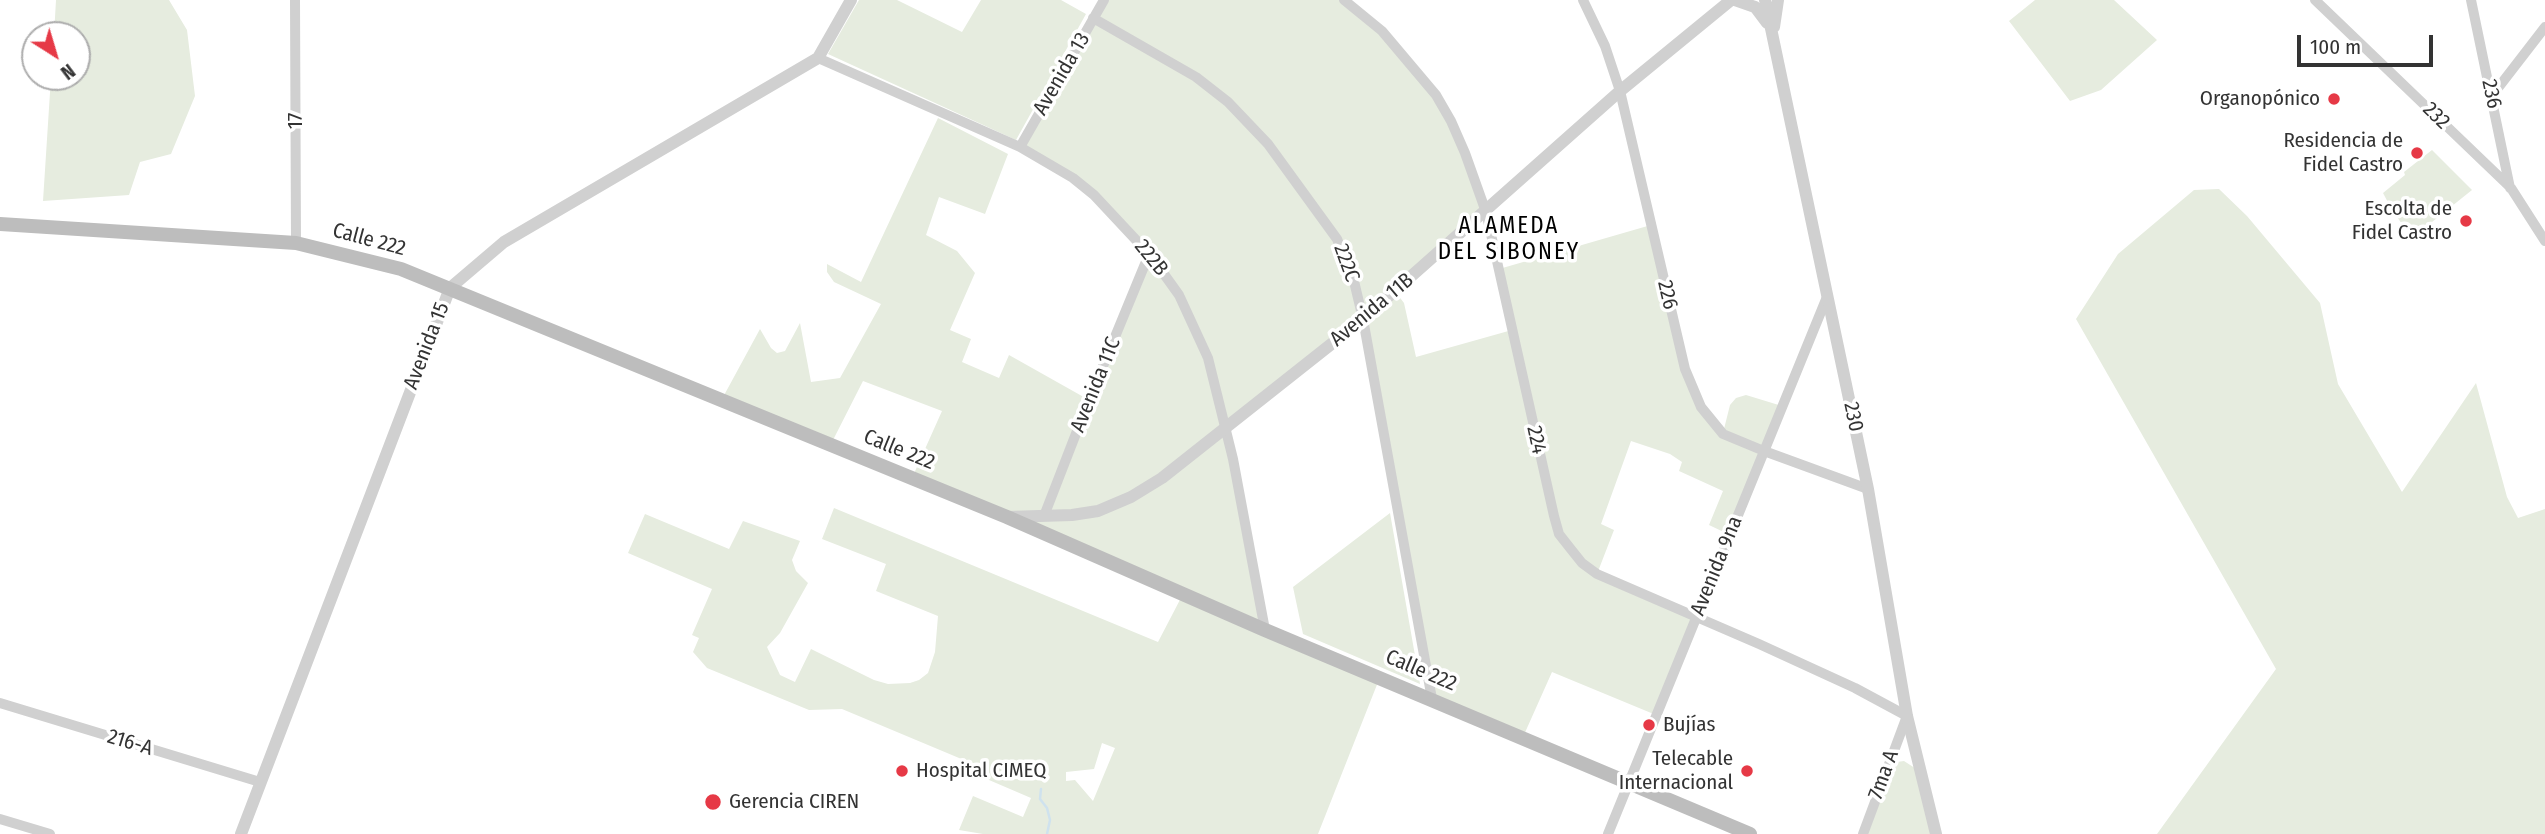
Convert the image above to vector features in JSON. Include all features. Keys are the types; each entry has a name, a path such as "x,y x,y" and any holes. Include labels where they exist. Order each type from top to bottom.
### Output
{"main road":[{"name":"Calle 222","path":"0,224 296,243 401,269 1007,517 1265,630 1751,834"}],"street":[{"name":"17","path":"295,0 296,243"},
{"name":"Avenida 15","path":"241,834 450,288 504,243 818,58 851,0"},
{"name":"Avenida 13","path":"1020,148 1104,0"},
{"name":"224","path":"1344,0 1382,31 1436,95 1465,153 1486,212 1559,534 1582,563 1597,575 1855,688 1907,716"},
{"name":"226","path":"1583,0 1605,46 1620,91 1685,369 1701,407 1723,434 1868,489"},
{"name":"Avenida 11B","path":"1007,517 1072,516 1098,511 1131,497 1162,478 1363,318 1620,91 1733,0"},
{"path":"1733,0 1760,11 1771,32"},
{"name":"230","path":"1765,0 1868,489 1907,716 1936,834"},
{"path":"1776,55 1774,26 1779,0"},
{"name":"232","path":"2315,0 2511,188 2545,241"},
{"name":"236","path":"2471,0 2511,188"},
{"name":"222C","path":"1093,18 1196,77 1228,102 1268,144 1338,239 1353,277 1363,318 1432,699"},
{"path":"2491,97 2545,27"},
{"name":"222B","path":"818,58 1020,148 1073,178 1094,195 1151,256 1179,295 1208,358 1233,459 1265,630"},
{"path":"2537,230 2545,220"},
{"name":"Avenida 11C","path":"1044,516 1089,400 1145,264 1151,256"},
{"name":"Avenida 9na","path":"1608,834 1827,297"},
{"name":"216-A","path":"0,703 260,782"},
{"name":"7ma A","path":"1863,834 1907,716"},
{"path":"0,819 50,834"}],"shaded area":[{"path":"56,0 169,0 187,30 195,96 171,154 140,162 129,195 43,201 50,91 91,91 91,21 55,21"},
{"path":"859,0 897,0 962,32 981,0 1061,0 1086,14 1016,140 828,54"},
{"path":"1104,0 1344,0 1382,31 1436,95 1486,212 1395,291 1404,303 1416,357 1512,330 1499,269 1651,225 1685,369 1701,407 1723,433 1730,405 1736,398 1746,395 1782,406 1730,535 1709,525 1723,491 1679,471 1682,462 1670,454 1631,441 1601,524 1614,530 1597,574 1696,617 1656,715 1552,672 1523,737 1432,699 1363,319 1225,429 1265,630 1380,677 1318,834 983,834 959,830 973,796 1023,817 1031,798 968,771 971,763 842,709 809,710 707,668 693,652 699,638 692,635 712,589 628,553 645,514 729,549 743,521 800,541 792,560 796,571 808,583 780,633 767,647 780,675 795,682 811,649 874,680 888,684 919,680 928,673 935,652 938,616 876,591 886,564 822,539 834,508 1158,642 1183,594 912,478 942,411 863,381 831,444 722,399 760,329 777,353 785,351 800,323 811,382 840,378 881,304 834,282 827,272 827,264 861,282 938,118 1008,154 985,214 939,197 926,235 957,251 975,273 950,330 971,339 962,362 999,378 1009,355 1089,400 1151,256 1094,195 1020,147","holes":["1102,743 1115,748 1093,801 1075,780 1066,781 1066,772 1094,769"]},
{"path":"2035,0 2114,0 2157,40 2101,90 2070,101 2009,21"},
{"path":"2432,150 2472,190 2412,238 2383,193"},
{"path":"2219,189 2247,216 2320,303 2338,384 2402,492 2476,383 2507,497 2518,518 2545,509 2545,834 2157,834 2276,669 2076,319 2118,254 2194,190"},
{"path":"1390,513 1420,684 1303,634 1293,587"},
{"path":"1904,761 1921,772 1936,834 1863,834 1885,771 1897,762"}],"waterway":[{"path":"1041,789 1040,799 1047,808 1050,820 1047,834"}],"place":[{"name":"Organopónico","path":"2334,99"},
{"name":"Residencia de Fidel Castro","path":"2417,153"},
{"name":"Escolta de Fidel Castro","path":"2466,221"},
{"name":"Bujías","path":"1649,725"},
{"name":"Hospital CIMEQ","path":"902,771"},
{"name":"Telecable Internacional","path":"1747,771"},
{"name":"Gerencia CIREN","path":"713,802"}],"district":[{"name":"ALAMEDA DEL SIBONEY","path":"1509,240"}]}
